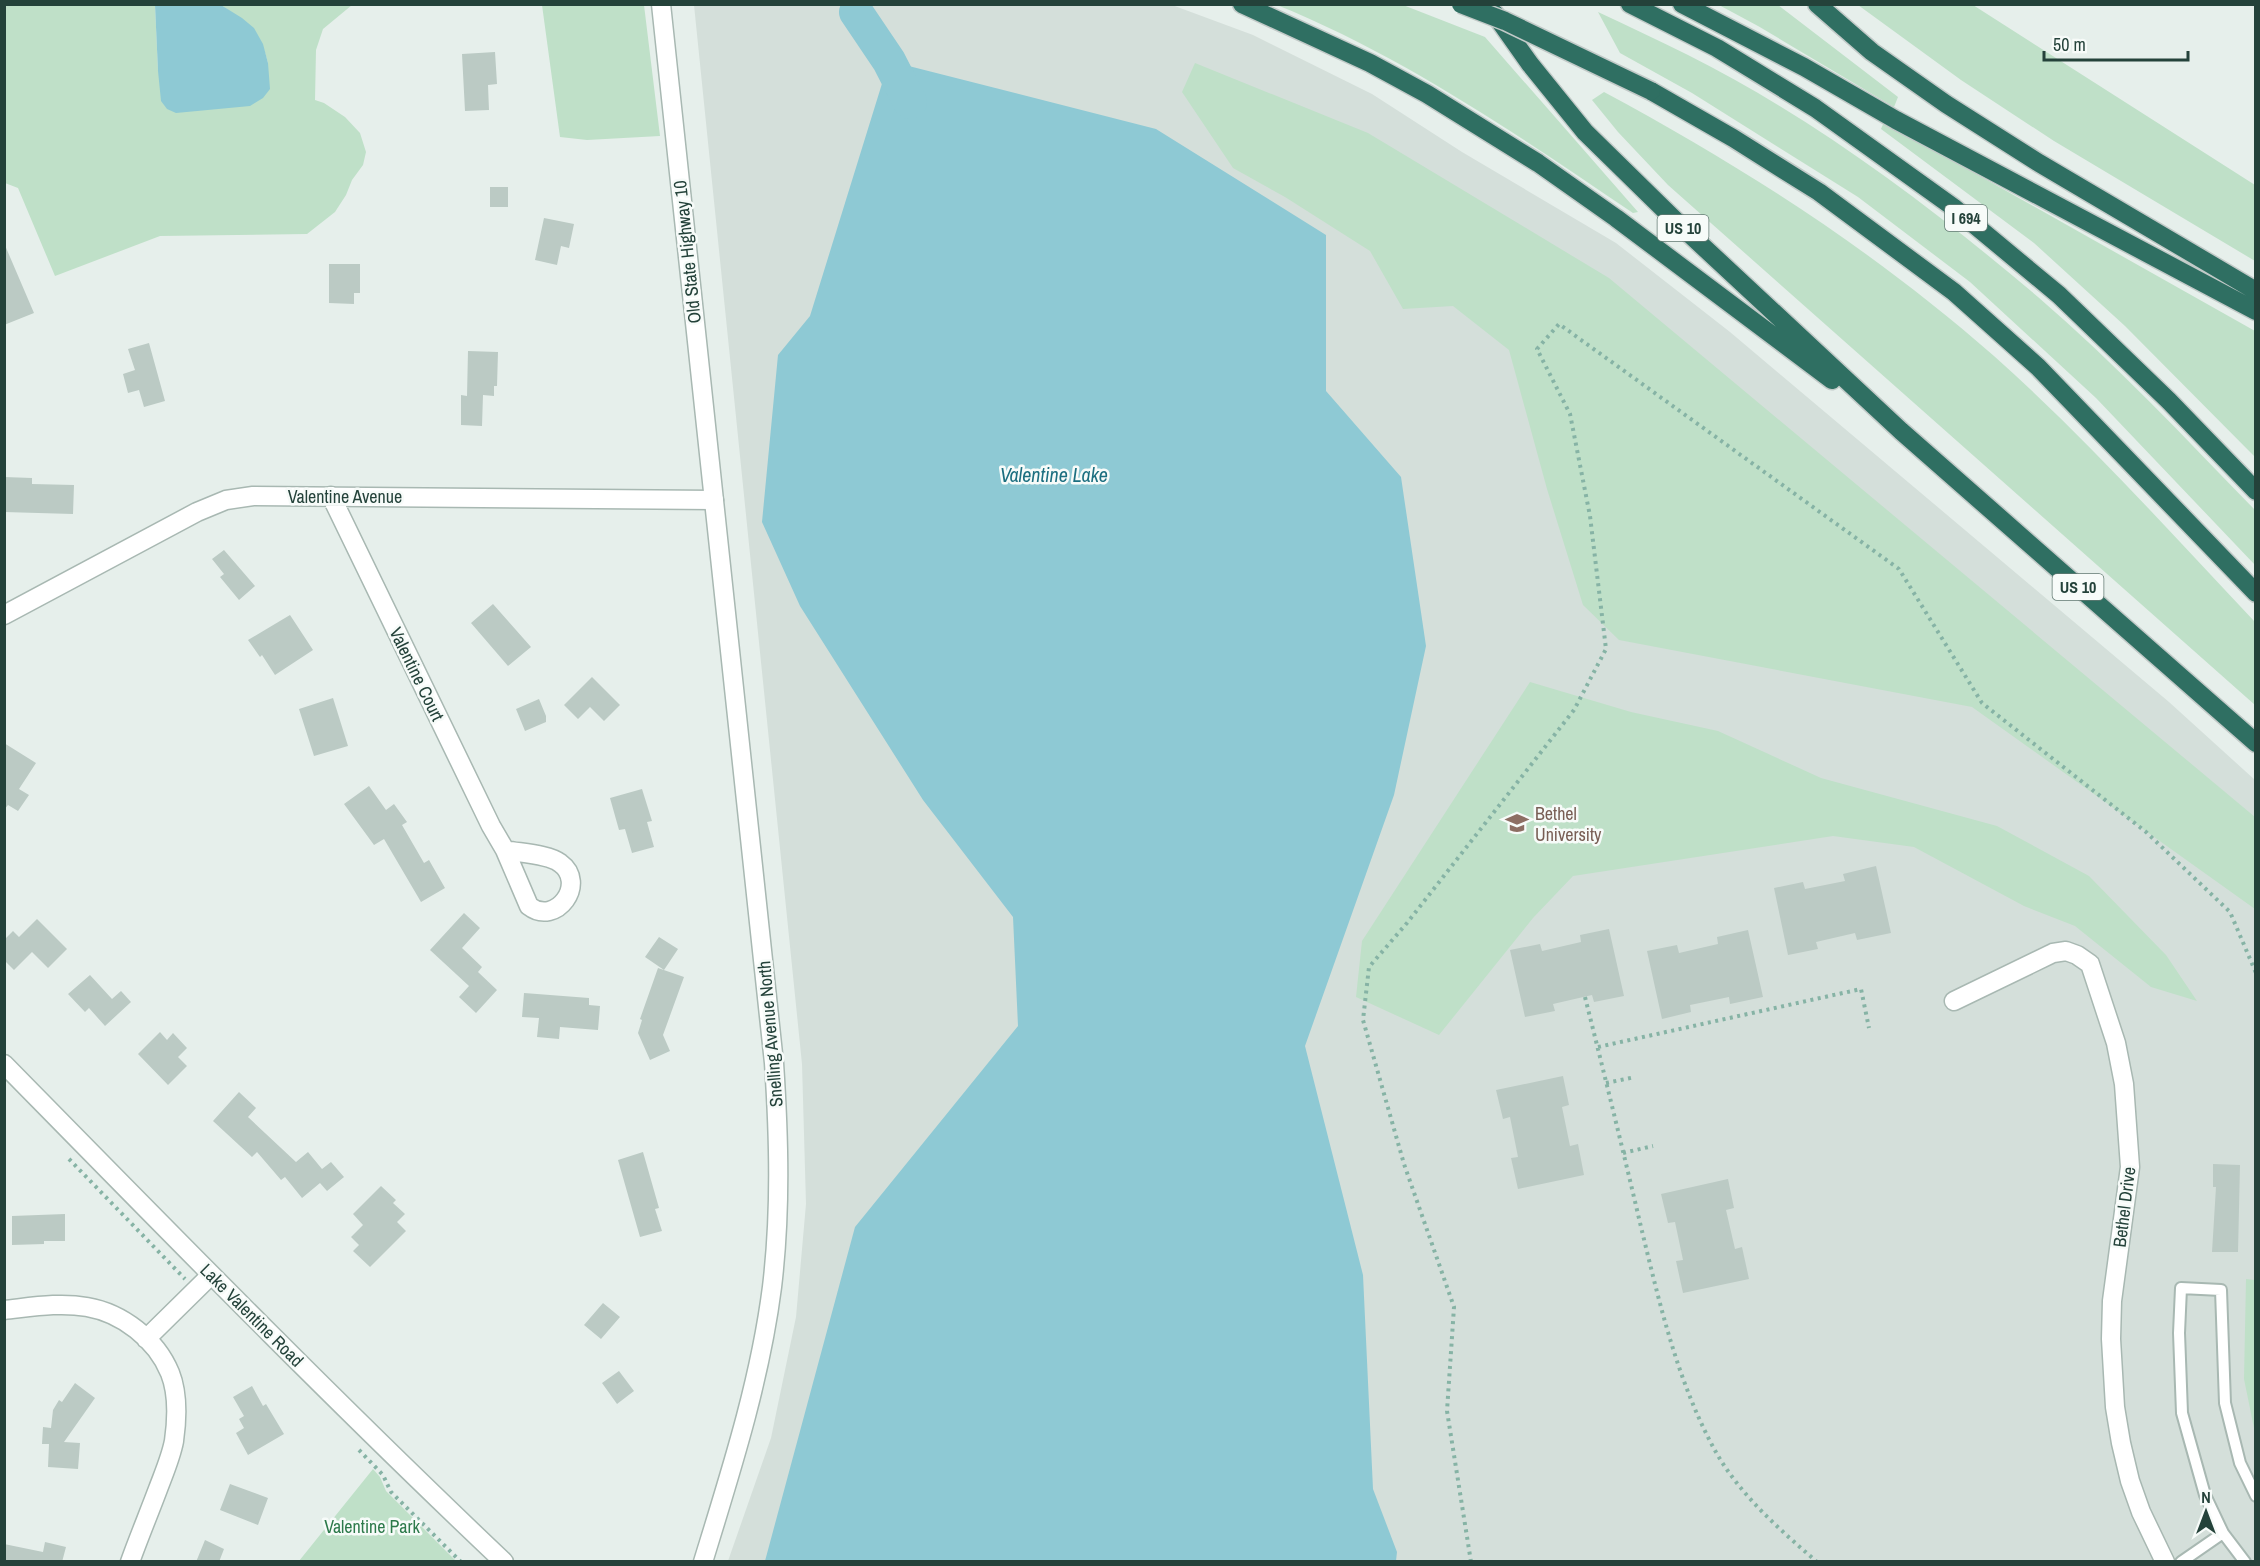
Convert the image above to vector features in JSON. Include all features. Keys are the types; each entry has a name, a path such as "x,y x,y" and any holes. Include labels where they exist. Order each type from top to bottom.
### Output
{"highway":[{"path":"1242,4 1370,63 1437,100 1538,164 1616,218 1901,431"},
{"path":"1461,4 1505,21 1650,91 1732,138 1819,192 1954,292 2038,366 2256,593"},
{"name":"US 10","path":"1487,4 1530,64 1585,132 1691,235 1901,431 2256,743"},
{"name":"I 694","path":"1630,4 1717,48 1815,108 1953,207 2059,295 2256,491"},
{"path":"1682,4 1804,67 1896,120 2256,311"},
{"path":"1817,4 1872,52 1946,104 2256,291"}],"street":[{"name":"Old State Highway 10","path":"661,4 714,500"},
{"name":"Valentine Avenue","path":"4,615 187,518 226,500 253,496 331,496 714,500"},
{"name":"Valentine Court","path":"331,496 491,826 505,850"},
{"name":"Snelling Avenue North","path":"702,1562 746,1419 761,1350 772,1287 779,1158 774,1063 714,500"},
{"name":"Bethel Drive","path":"1954,1001 2053,953 2066,951 2090,964 2118,1053 2124,1084 2130,1167 2112,1301 2111,1340 2115,1407 2121,1443 2137,1501 2165,1562"},
{"name":"Lake Valentine Road","path":"4,1064 210,1275 396,1460 504,1562"},
{"path":"146,1338 210,1275"},
{"path":"4,1310 65,1305 88,1307 109,1314 130,1325 146,1338 158,1352 170,1374 176,1419 168,1461 130,1562"}],"lane":[{"path":"2245,1562 2223,1533 2205,1495 2182,1413 2179,1342 2181,1287 2221,1290 2225,1403 2240,1463 2256,1497"},
{"path":"2181,1562 2223,1533"}],"path":[{"path":"1471,1562 1447,1411 1454,1307 1404,1164 1363,1020 1369,967 1407,923 1574,710 1606,649 1590,516 1570,414 1537,349 1559,324 1899,569 1982,703 2146,832 2230,912 2256,973"},
{"path":"1598,1047 1861,989 1869,1028"},
{"path":"1585,997 1661,1309 1683,1381 1712,1445 1736,1482 1761,1513 1817,1562"},
{"path":"1606,1083 1635,1077"},
{"path":"1623,1153 1653,1146"},
{"path":"63,1153 196,1289"},
{"path":"350,1442 383,1475 391,1492 461,1562"}],"shaded area":[{"name":"Bethel University","path":"694,5 1172,5 1253,35 1372,94 1462,152 1616,243 1730,332 2169,702 2255,780 2255,1561 728,1561 771,1438 796,1317 806,1204 802,1064"}],"green space":[{"path":"4,5 155,5 158,71 268,63 261,42 252,28 221,5 352,5 323,29 316,50 315,100 324,103 345,117 360,133 366,152 363,165 335,212 307,234 160,236 55,276 18,188 5,183"},
{"path":"542,5 644,5 660,136 587,140 560,137"},
{"path":"1277,5 1403,5 1485,37 1638,212 1633,213 1504,127 1416,73"},
{"path":"1719,5 1778,5 1898,97 1894,107 1758,26"},
{"path":"1858,5 1973,5 2255,185 2255,261 2054,141 1961,80"},
{"path":"1598,12 1677,49 1780,106 1870,166 1998,263 2067,322 2122,374 2255,510 2255,565 2096,398 1970,282 1858,197 1692,93 1620,53"},
{"path":"1195,63 1368,133 1609,278 2255,817 2255,909 1972,707 1619,640 1583,605 1547,489 1509,350 1453,306 1403,309 1370,251 1285,197 1233,168 1182,92"},
{"path":"1604,92 1707,150 1855,246 1948,317 1994,356 2062,420 2128,486 2255,622 2255,705 1668,185 1618,132 1592,100"},
{"path":"1884,122 2255,331 2255,457 2125,326 2034,243 1881,129"},
{"path":"1530,682 1631,712 1718,731 1821,778 1997,826 2089,876 2166,955 2197,1001 2151,987 2075,926 2024,906 1914,847 1833,836 1573,876 1533,918 1439,1035 1356,997 1362,941"},
{"path":"2246,1279 2255,1280 2255,1433 2244,1379"},
{"name":"Valentine Park","path":"373,1469 380,1477 386,1491 456,1561 299,1561"}],"water":[{"path":"155,5 221,5 254,28 263,44 268,63 270,89 263,98 250,106 176,113 167,109 161,101"},
{"name":"Valentine Lake","path":"889,61 1156,129 1326,235 1326,391 1401,477 1426,646 1394,795 1305,1046 1363,1275 1373,1489 1397,1552 1396,1561 765,1561 855,1227 1018,1026 1013,917 923,800 800,606 762,522 778,355 810,316"}],"building":[{"path":"495,52 497,84 488,85 489,110 465,111 462,54"},
{"path":"490,187 508,187 508,207 490,207"},
{"path":"544,218 574,224 569,248 561,246 557,265 535,260"},
{"path":"4,243 34,313 4,325"},
{"path":"329,264 360,264 360,293 354,293 354,304 329,303"},
{"path":"149,343 165,401 144,407 139,390 128,393 123,374 135,370 128,349"},
{"path":"468,351 498,352 497,386 494,386 494,396 483,395 482,426 461,425 461,395 467,396"},
{"path":"4,477 32,478 32,484 74,485 73,514 4,512"},
{"path":"224,550 255,586 239,600 220,577 224,574 212,559"},
{"path":"493,604 531,647 508,666 471,623"},
{"path":"290,615 313,650 275,675 262,655 260,657 248,640"},
{"path":"592,677 620,705 604,721 590,707 578,719 564,705"},
{"path":"333,698 348,746 314,756 299,709"},
{"path":"539,699 546,722 525,731 516,709"},
{"path":"4,743 36,763 19,789 29,795 18,811 8,805 4,810"},
{"path":"369,786 386,810 394,804 407,822 402,825 424,863 429,860 445,888 421,902 384,839 374,845 344,804"},
{"path":"642,789 652,821 647,822 654,847 632,853 625,829 619,830 610,798"},
{"path":"1876,866 1891,933 1857,940 1855,933 1816,942 1818,949 1788,955 1774,888 1803,882 1805,889 1845,881 1843,874"},
{"path":"464,913 480,928 462,948 482,967 478,972 497,990 476,1013 459,997 469,986 430,950"},
{"path":"37,919 67,949 48,968 32,952 14,970 4,960 4,940 13,931 19,937"},
{"path":"1609,929 1624,996 1594,1002 1592,995 1553,1004 1555,1011 1525,1017 1510,950 1540,944 1542,951 1581,942 1580,935"},
{"path":"1748,930 1763,997 1730,1004 1729,997 1690,1005 1691,1012 1662,1019 1647,951 1677,945 1679,953 1718,944 1717,937"},
{"path":"659,937 678,949 664,970 645,957"},
{"path":"658,968 684,977 663,1035 670,1051 650,1060 638,1033 642,1020 640,1019"},
{"path":"90,975 112,999 121,991 131,1002 105,1026 89,1008 85,1012 68,994"},
{"path":"524,993 589,998 589,1005 600,1006 598,1030 560,1027 559,1039 537,1037 539,1018 522,1017"},
{"path":"160,1032 167,1040 173,1033 187,1048 178,1057 187,1066 168,1085 138,1054"},
{"path":"1563,1076 1569,1105 1562,1107 1570,1146 1578,1144 1584,1175 1518,1189 1511,1158 1518,1157 1510,1117 1503,1119 1496,1090"},
{"path":"239,1092 256,1108 248,1117 296,1162 308,1152 322,1169 331,1162 344,1177 327,1191 320,1183 302,1198 285,1177 281,1180 257,1152 252,1157 213,1121"},
{"path":"643,1152 659,1208 655,1209 662,1231 640,1237 618,1160"},
{"path":"2213,1164 2240,1165 2238,1252 2212,1252 2216,1187 2213,1187"},
{"path":"1728,1179 1734,1208 1726,1210 1735,1249 1742,1247 1749,1279 1683,1293 1676,1261 1683,1260 1675,1222 1668,1223 1661,1194"},
{"path":"381,1186 396,1200 393,1203 405,1214 397,1222 406,1231 370,1267 353,1251 359,1245 351,1237 363,1225 353,1214"},
{"path":"65,1214 65,1241 12,1245 12,1216"},
{"path":"603,1303 620,1317 601,1339 584,1325"},
{"path":"619,1371 634,1391 617,1404 602,1383"},
{"path":"75,1383 95,1398 64,1442 80,1443 78,1469 48,1467 49,1444 42,1444 43,1427 51,1428 53,1410 59,1400 62,1402"},
{"path":"252,1386 263,1406 266,1404 284,1434 248,1455 236,1433 244,1428 239,1419 244,1416 233,1397"},
{"path":"230,1484 268,1498 258,1525 220,1510"},
{"path":"205,1540 224,1549 219,1562 196,1562"},
{"path":"45,1542 66,1547 62,1562 4,1562 4,1544 43,1552"}],"waterway":[{"path":"856,12 889,61 910,102"}],"place":[{"name":"Bethel University","path":"1517,823"}]}
